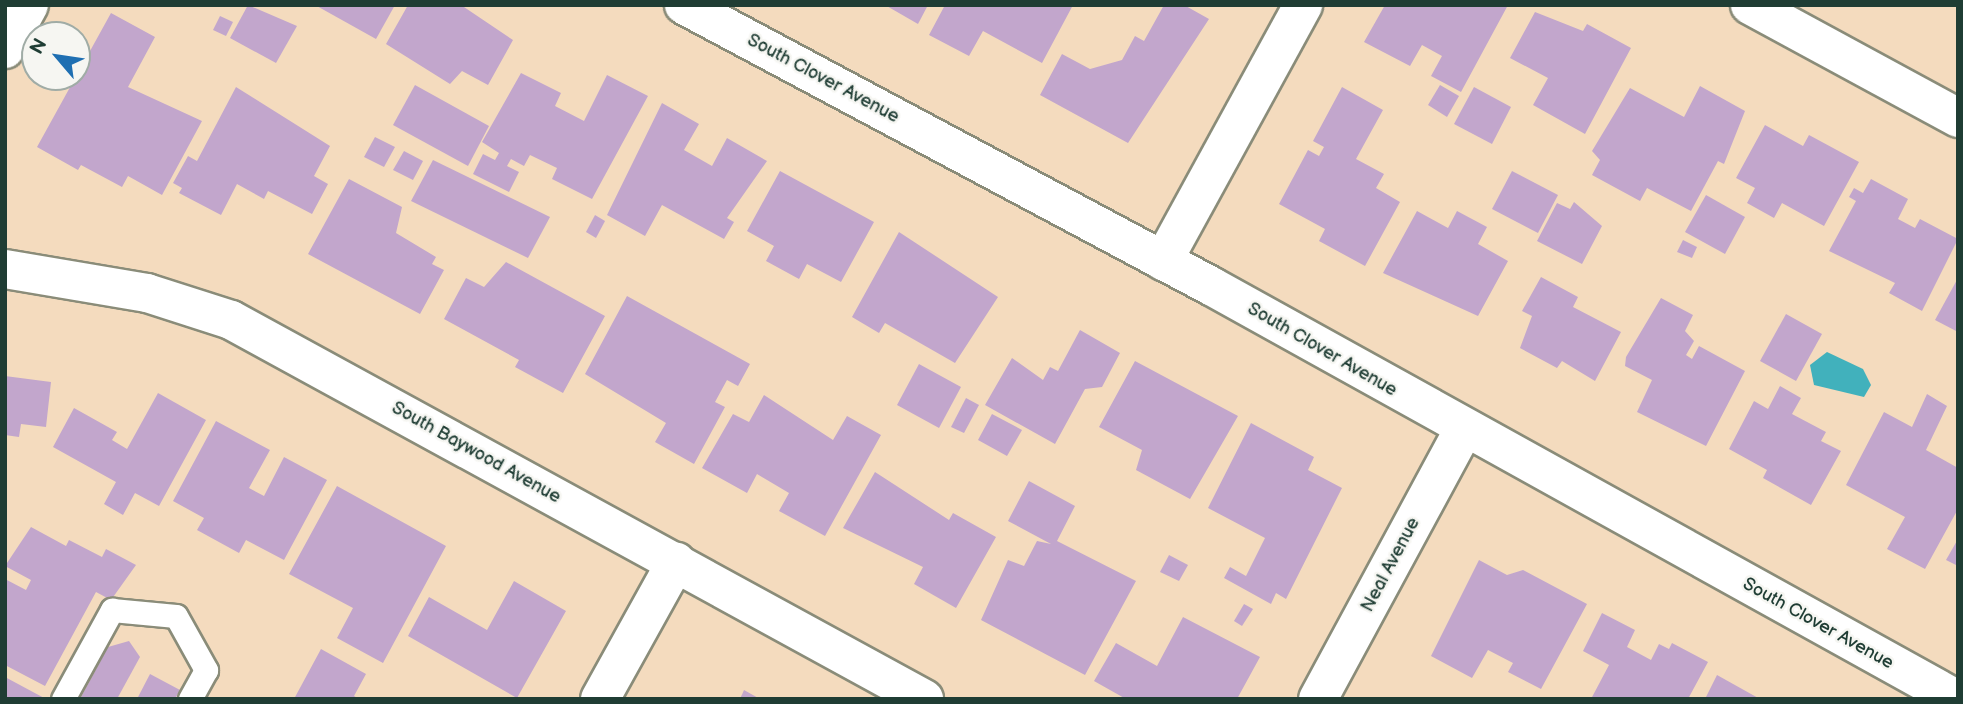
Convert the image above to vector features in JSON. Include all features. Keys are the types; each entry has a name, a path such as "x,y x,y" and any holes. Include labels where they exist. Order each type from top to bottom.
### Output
{"street":[{"path":"5,49 29,5"},
{"name":"South Clover Avenue","path":"684,5 1163,261 1464,431 1956,699"},
{"path":"1163,261 1303,5"},
{"path":"1750,5 1958,118"},
{"name":"South Baywood Avenue","path":"5,269 147,293 231,320 924,699"},
{"name":"Neal Avenue","path":"1318,699 1464,431"},
{"path":"600,699 676,562"}],"lane":[{"path":"62,699 112,610 176,616 206,670 190,699"}],"water":[{"path":"1827,352 1863,369 1871,385 1864,397 1814,385 1810,365"}],"building":[{"path":"248,5 297,26 276,63 230,38"},
{"path":"315,5 395,5 376,39"},
{"path":"408,5 461,5 513,40 488,85 462,71 450,84 386,44"},
{"path":"885,5 928,5 918,24"},
{"path":"945,5 1073,5 1042,63 983,31 969,56 929,35"},
{"path":"1164,5 1184,5 1209,19 1128,143 1040,95 1062,54 1090,69 1122,60 1135,36 1144,41"},
{"path":"1385,5 1508,5 1461,92 1431,76 1442,56 1422,45 1410,66 1364,42"},
{"path":"1535,12 1583,31 1587,24 1631,48 1585,134 1533,105 1548,78 1510,58"},
{"path":"111,13 155,37 128,87 202,121 162,195 128,176 122,187 81,165 78,170 37,147 68,91 91,91 91,49"},
{"path":"220,16 233,22 226,36 213,30"},
{"path":"521,73 561,93 555,106 584,121 607,75 648,96 592,199 552,179 557,168 530,155 524,166 511,159 507,166 519,172 509,192 473,174 483,154 495,160 499,153 482,142"},
{"path":"415,85 489,126 468,166 393,125"},
{"path":"1440,85 1459,96 1447,117 1428,105"},
{"path":"1700,86 1745,111 1724,164 1718,161 1691,211 1647,188 1640,201 1592,175 1600,160 1592,151 1630,88 1684,117"},
{"path":"236,87 330,146 314,176 328,184 312,214 268,191 264,199 237,184 221,215 179,193 182,188 173,183 188,156 197,161"},
{"path":"1342,87 1383,110 1356,159 1384,174 1376,188 1400,202 1365,266 1319,241 1325,229 1279,204 1308,150 1319,156 1324,147 1313,141"},
{"path":"1474,87 1511,107 1492,144 1454,124"},
{"path":"662,103 699,124 684,150 712,166 727,138 767,161 727,218 734,222 724,239 662,205 645,236 607,215"},
{"path":"1765,125 1803,146 1809,135 1859,162 1824,226 1782,203 1774,218 1747,203 1755,188 1736,178"},
{"path":"375,137 395,147 384,167 364,157"},
{"path":"404,151 423,161 413,180 393,170"},
{"path":"433,160 550,217 528,258 411,201"},
{"path":"780,171 874,222 841,282 807,264 799,279 766,261 774,246 747,231"},
{"path":"1512,171 1558,195 1538,233 1492,209"},
{"path":"349,179 402,207 396,233 436,257 432,264 444,270 420,314 308,254"},
{"path":"1871,179 1908,199 1898,219 1915,228 1920,219 1958,239 1922,311 1889,293 1895,283 1829,251 1856,201 1849,197 1854,188 1863,193"},
{"path":"1706,195 1745,217 1725,254 1685,232"},
{"path":"1574,202 1602,226 1582,264 1537,241 1557,203 1570,209"},
{"path":"1417,211 1448,228 1457,211 1487,227 1478,244 1508,261 1478,316 1383,273"},
{"path":"595,215 605,221 596,238 586,232"},
{"path":"899,232 998,297 955,363 885,323 879,333 852,317"},
{"path":"1683,240 1697,247 1692,258 1677,252"},
{"path":"506,262 605,316 563,393 515,367 519,360 444,319 466,278 484,287"},
{"path":"1541,277 1578,297 1573,307 1621,332 1595,381 1562,361 1557,368 1520,348 1532,316 1522,311"},
{"path":"1958,278 1958,332 1935,320"},
{"path":"627,296 750,364 738,386 727,380 715,402 725,407 694,464 655,442 666,423 585,374"},
{"path":"1661,298 1693,315 1685,331 1694,341 1686,355 1692,359 1699,346 1745,371 1706,446 1637,412 1652,380 1625,366 1626,357"},
{"path":"1786,314 1822,334 1796,381 1760,361"},
{"path":"1080,330 1120,353 1102,387 1085,389 1055,444 985,405 1012,358 1043,380 1050,367 1058,371"},
{"path":"1135,361 1238,416 1190,499 1136,470 1142,450 1099,427"},
{"path":"919,364 961,387 939,428 897,405"},
{"path":"5,376 51,382 46,427 21,424 19,437 5,435"},
{"path":"1780,386 1801,398 1792,414 1826,432 1821,441 1841,451 1811,505 1763,478 1767,470 1729,449 1754,401 1768,409"},
{"path":"158,393 206,420 159,506 135,493 123,515 104,504 116,482 53,447 74,408 117,432 112,440 127,449"},
{"path":"1927,394 1947,406 1926,450 1958,468 1958,509 1925,569 1887,549 1905,517 1846,485 1884,412 1912,427"},
{"path":"764,395 833,440 847,416 881,435 825,536 779,511 789,493 757,474 747,493 702,468 733,414 749,422"},
{"path":"966,398 979,405 964,433 951,427"},
{"path":"992,414 1022,430 1007,456 978,440"},
{"path":"216,421 270,450 249,488 264,496 284,457 327,480 284,560 246,540 239,553 197,530 204,518 173,501"},
{"path":"1251,423 1314,457 1308,470 1342,488 1286,599 1276,593 1271,604 1224,578 1230,567 1246,576 1265,538 1208,508"},
{"path":"875,472 949,520 953,513 996,537 956,608 914,584 923,567 843,528"},
{"path":"1029,481 1075,506 1057,541 1136,581 1085,675 981,620 1008,560 1024,566 1037,541 1051,544 1008,521"},
{"path":"337,486 446,546 383,663 337,638 353,608 289,574"},
{"path":"31,527 66,546 69,540 102,557 106,549 136,565 111,600 96,592 45,686 5,665 5,579 26,590 31,580 5,566"},
{"path":"1958,539 1958,566 1946,560"},
{"path":"1169,555 1188,565 1179,581 1160,572"},
{"path":"1479,560 1507,575 1523,570 1587,604 1541,689 1508,672 1513,663 1488,650 1472,678 1431,656"},
{"path":"514,581 566,611 517,698 408,636 429,597 487,630"},
{"path":"1244,604 1253,609 1242,626 1234,621"},
{"path":"1602,613 1635,630 1627,647 1651,660 1659,644 1669,649 1672,643 1708,662 1688,699 1591,699 1609,665 1583,651"},
{"path":"1183,617 1260,657 1237,699 1126,699 1094,681 1116,643 1157,666"},
{"path":"129,641 140,657 117,699 80,699 108,647"},
{"path":"321,649 366,674 354,696 359,699 294,699"},
{"path":"150,674 180,690 175,699 137,699"},
{"path":"1717,675 1760,699 1705,699"},
{"path":"5,677 46,699 5,699"},
{"path":"744,690 760,699 740,699"}]}
